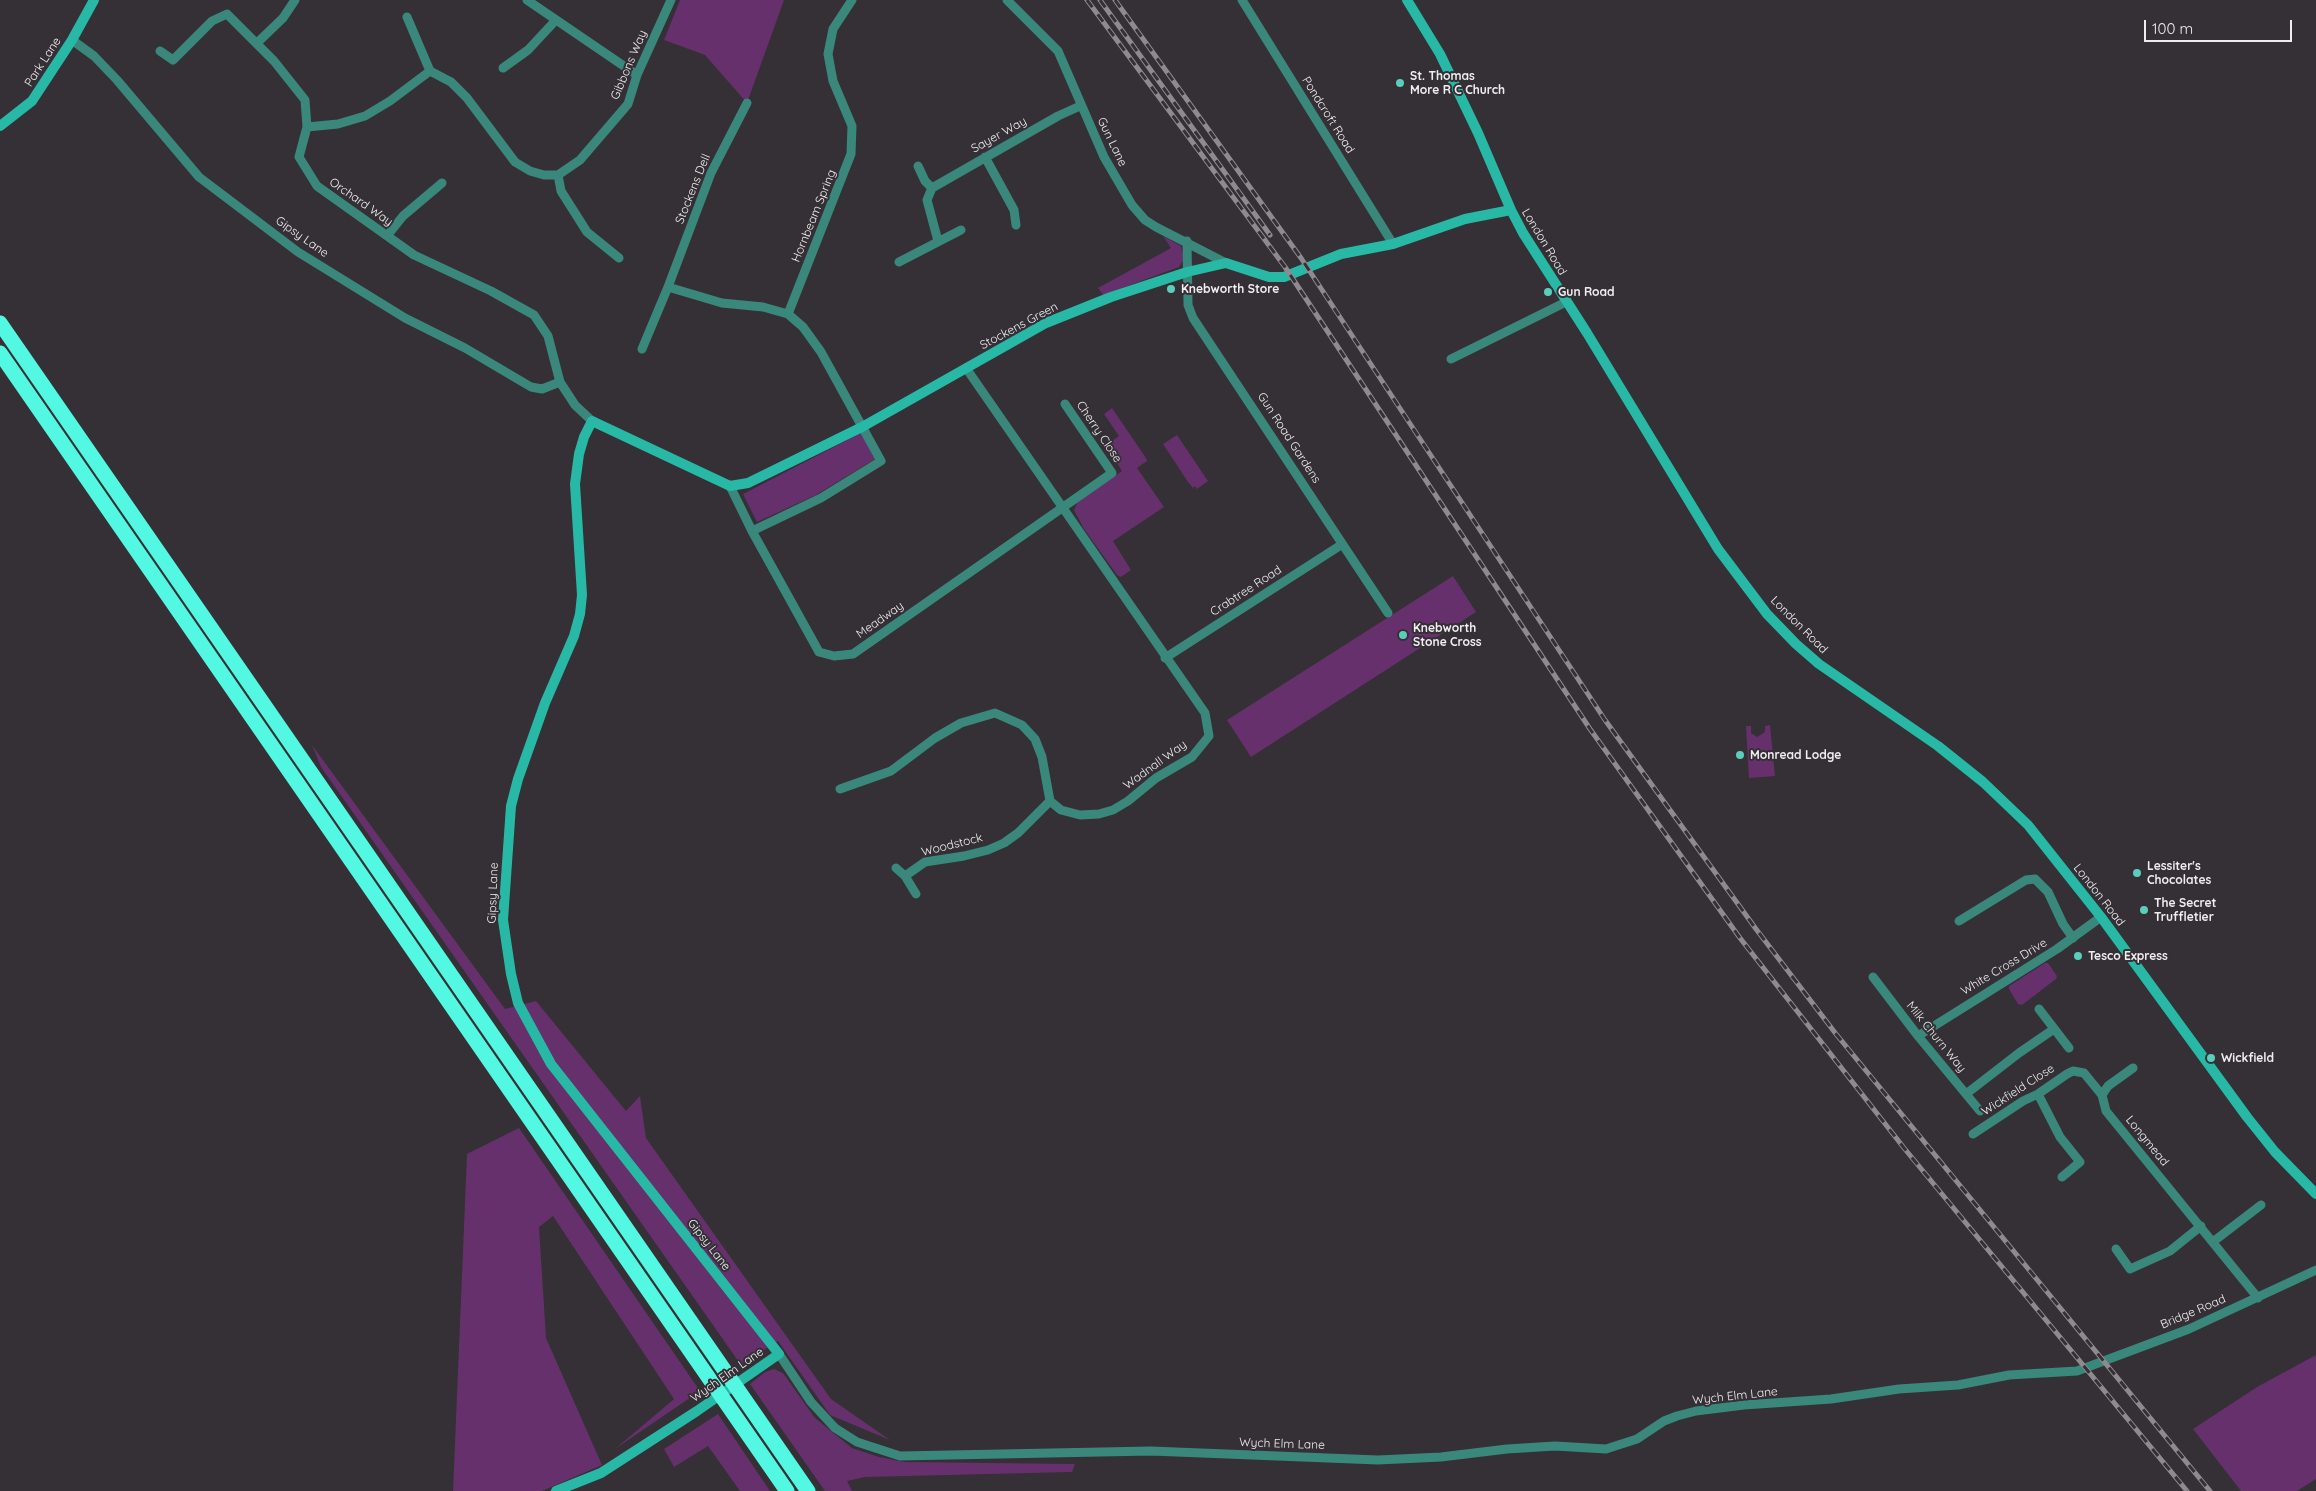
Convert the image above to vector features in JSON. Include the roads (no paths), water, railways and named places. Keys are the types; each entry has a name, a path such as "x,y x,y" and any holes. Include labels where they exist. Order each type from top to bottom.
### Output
{"highway":[{"path":"0,323 808,1491"},
{"path":"0,353 787,1491"}],"street":[{"name":"Park Lane","path":"0,126 32,101 72,40 94,0"},
{"path":"257,43 282,18 295,0"},
{"path":"526,0 637,75"},
{"name":"Gibbons Way","path":"558,175 580,160 628,104 637,75 671,0"},
{"name":"Gun Lane","path":"1007,0 1058,51 1080,106 1104,157 1132,205 1145,220 1226,263"},
{"name":"Pondcroft Road","path":"1242,0 1393,244"},
{"name":"London Road","path":"1407,0 1440,54 1478,133 1511,210 1718,549 1768,614 1796,644 1819,664 1904,720 1983,782 2028,825 2101,917 2247,1117 2275,1152 2316,1194"},
{"name":"Hornbeam Spring","path":"788,314 851,154 852,126 833,81 828,54 833,29 849,1"},
{"name":"Orchard Way","path":"160,51 173,60 212,21 227,14 278,66 305,100 307,128 298,157 317,186 414,255 491,291 534,315 548,336 560,382 576,406 592,421"},
{"path":"407,17 430,71 451,82 467,98 515,162 544,175 558,175 562,191 587,232 618,258"},
{"path":"503,68 528,50 555,21"},
{"name":"Gipsy Lane","path":"72,40 94,56 117,80 199,177 298,252 405,318 465,348 531,387 542,389 560,382"},
{"path":"307,128 338,124 365,116 390,101 430,71"},
{"name":"Stockens Dell","path":"642,348 668,287 710,173 747,103"},
{"name":"Sayer Way","path":"932,188 1080,106"},
{"path":"985,157 1014,210 1016,225"},
{"path":"918,166 925,181 932,188 927,200 938,241"},
{"path":"388,236 404,216 442,183"},
{"path":"1226,263 1269,277 1284,277 1341,254 1393,244 1465,219 1511,210"},
{"path":"899,262 961,230"},
{"name":"Gun Road Gardens","path":"1187,241 1188,305 1193,318 1388,613"},
{"name":"Stockens Green","path":"730,486 748,483 862,427 1046,323 1111,297 1187,272 1226,263"},
{"path":"668,287 722,303 763,307 788,314 811,337 881,461 821,498 752,531"},
{"path":"1450,359 1566,302"},
{"name":"Wadnall Way","path":"966,368 1205,714 1209,736 1192,757 1156,778 1113,810 1099,814 1080,815 1061,810 1050,801"},
{"name":"Cherry Close","path":"1062,507 1112,473 1065,404"},
{"name":"Gipsy Lane","path":"592,421 584,437 579,454 575,484 581,589 580,614 574,636 545,703 518,779 511,806 507,841 503,920 511,974 518,1003 551,1064 779,1354"},
{"path":"592,421 730,486"},
{"name":"Meadway","path":"730,486 752,531 810,637 820,652 834,656 853,654 1062,507"},
{"name":"Crabtree Road","path":"1165,658 1341,544"},
{"path":"840,789 891,771 935,738 961,724 995,713 1022,725 1035,739 1042,757 1050,801"},
{"name":"Woodstock","path":"905,876 926,862 972,854 1004,843 1018,833 1050,801"},
{"path":"896,868 905,876 916,894"},
{"path":"1960,921 2026,880 2036,879 2048,892 2063,924 2073,938"},
{"name":"White Cross Drive","path":"1918,1036 2073,938 2101,917"},
{"name":"Milk Churn Way","path":"1874,977 1918,1036 1980,1111"},
{"path":"2039,1009 2069,1048"},
{"path":"1966,1094 2054,1029"},
{"path":"2102,1095 2108,1086 2133,1068"},
{"name":"Longmead","path":"2078,1072 2088,1076 2102,1095 2106,1111 2214,1241 2258,1298"},
{"name":"Wickfield Close","path":"1973,1134 2067,1074 2078,1072"},
{"path":"2038,1094 2060,1137 2080,1162 2062,1177"},
{"path":"2214,1241 2261,1205"},
{"path":"2116,1249 2130,1269 2170,1251 2201,1226"},
{"name":"Bridge Road","path":"2077,1371 2189,1329 2316,1270"},
{"name":"Wych Elm Lane","path":"556,1491 601,1473 697,1412 779,1354 811,1402 835,1428 857,1442 900,1456 1151,1451 1378,1460 1441,1458 1507,1449 1555,1446 1606,1449 1637,1439 1664,1421 1696,1411 1744,1405 1831,1399 1899,1389 1958,1385 2009,1375 2077,1371"}],"railway":[{"path":"1087,0 1285,267 1590,729 1740,938 1904,1148 2187,1491"},
{"path":"1100,0 1270,235"},
{"path":"1115,0 1301,258 1605,720 1756,929 1836,1034 2210,1491"}],"place":[{"name":"St. Thomas More R C Church","path":"1400,83"},
{"name":"Knebworth Store","path":"1171,289"},
{"name":"Gun Road","path":"1548,292"},
{"name":"Knebworth Stone Cross","path":"1403,635"},
{"name":"Monread Lodge","path":"1740,755"},
{"name":"Lessiter's Chocolates","path":"2137,873"},
{"name":"The Secret Truffletier","path":"2144,910"},
{"name":"Tesco Express","path":"2078,956"},
{"name":"Wickfield","path":"2211,1058"}]}
